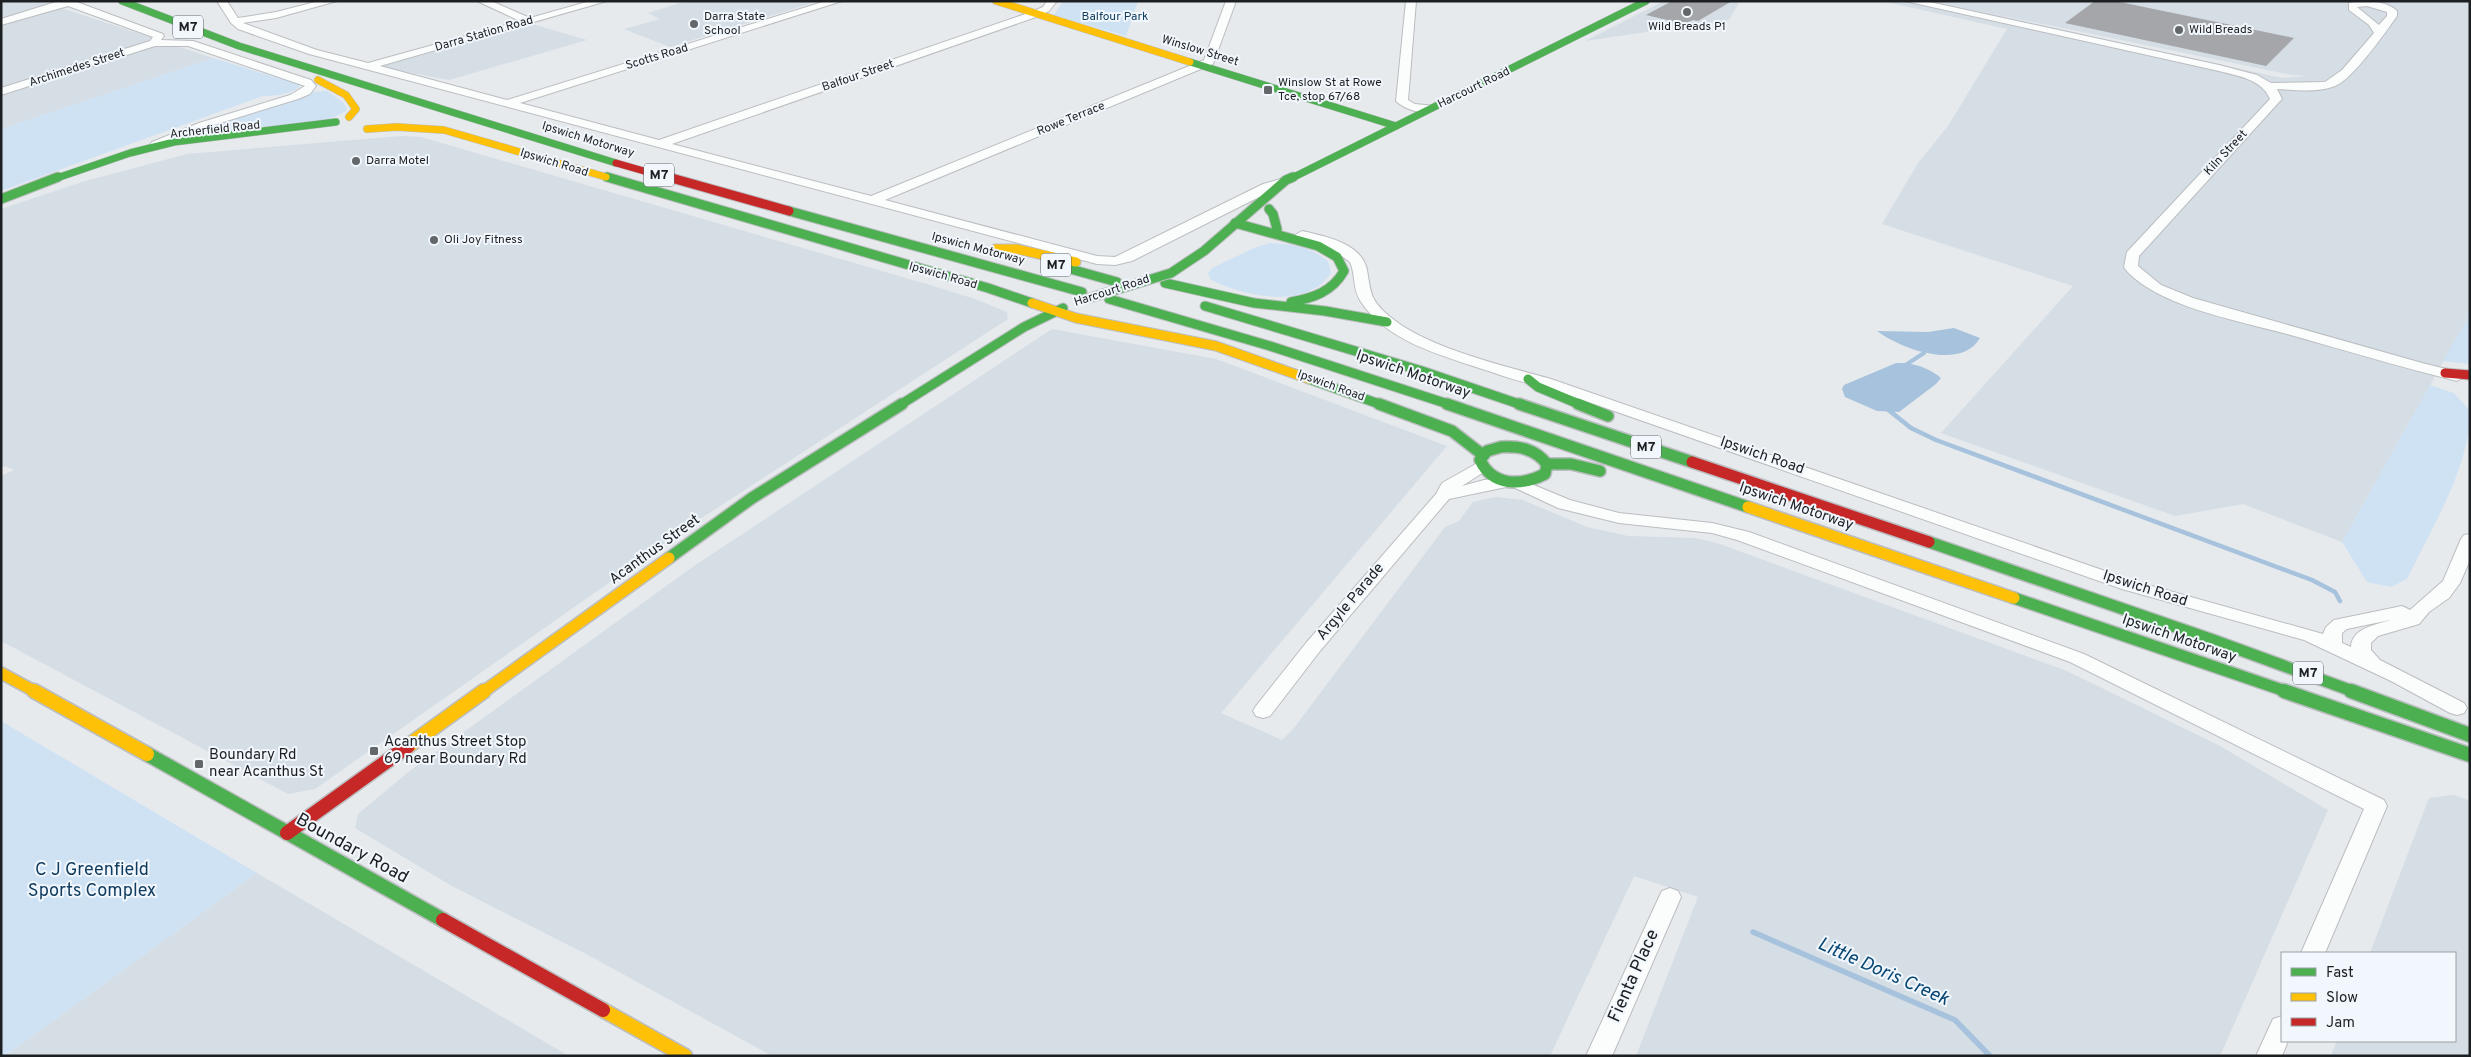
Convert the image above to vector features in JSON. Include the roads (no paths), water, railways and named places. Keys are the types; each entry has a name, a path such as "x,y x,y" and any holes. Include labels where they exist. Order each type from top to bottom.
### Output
{"main road":[{"name":"Ipswich Motorway","path":"122,1 239,46 636,169 1082,296"},
{"name":"Winslow Street","path":"996,1 1396,126"},
{"name":"Harcourt Road","path":"1161,288 1281,183 1292,176 1302,174 1646,1"},
{"name":"M7","path":"194,16 257,44 505,110"},
{"path":"239,46 248,52 313,78 341,92 357,106 349,117"},
{"name":"Archerfield Road","path":"1,199 153,146 208,136 297,129 336,122 365,114"},
{"name":"Ipswich Road","path":"367,129 382,121 378,116 420,121 444,130 988,288 1054,312 1110,326 1216,346 1439,425 1481,436 1509,446 1529,449 1544,459 1546,469"},
{"path":"336,122 332,127 348,132"},
{"name":"Ipswich Road","path":"367,129 397,127 444,130"},
{"name":"Archerfield Road","path":"92,166 162,150 227,141 367,129"},
{"name":"Harcourt Road","path":"1251,232 1302,174"},
{"path":"1267,305 1316,296 1335,285 1342,278 1344,271 1337,257 1328,251 1281,233 1273,214 1269,210"},
{"name":"Ipswich Motorway","path":"1117,282 991,248 1016,249 1136,276"},
{"name":"Harcourt Road","path":"1054,312 1082,296 1161,288 1214,258"},
{"path":"1161,288 1267,305 1325,311 1387,322"},
{"name":"Ipswich Motorway","path":"1109,299 1242,336 1389,383 2470,755"},
{"name":"Ipswich Motorway","path":"1197,304 1345,346 2144,615 2303,671 2470,734"},
{"name":"Acanthus Street","path":"287,833 752,498 1024,327 1054,312"},
{"path":"1528,379 1538,387 1616,420"},
{"name":"Ipswich Road","path":"1439,425 1457,435 1482,460 1490,476 1511,482"},
{"path":"1482,460 1493,448 1509,446"},
{"path":"1691,449 2108,596 2144,615"},
{"path":"1511,482 1534,481 1546,469 1580,465 1613,476"},
{"path":"1926,580 2031,612 2057,613"},
{"name":"Boundary Road","path":"1,672 685,1056"}],"street":[{"path":"222,1 235,21 247,30 290,46 366,67 505,110 659,144 873,200"},
{"path":"235,21 276,15 332,1"},
{"path":"482,1 500,5 529,22"},
{"name":"Darra Station Road","path":"366,67 602,1"},
{"name":"Scotts Road","path":"505,110 837,1"},
{"name":"Balfour Street","path":"659,144 1046,10 1052,1"},
{"name":"Rowe Terrace","path":"873,200 1209,62 1231,1"},
{"path":"1411,1 1402,101 1412,107 1431,108"},
{"path":"1910,1 2219,68 2244,74 2269,86 2312,86 2334,82 2339,79 2378,32"},
{"path":"1,22 66,2 159,36 158,40 154,43"},
{"path":"153,146 203,125 294,97 306,92 310,86 307,82 190,44 154,43"},
{"name":"Archimedes Street","path":"1,92 154,43"},
{"name":"Kiln Street","path":"2269,86 2276,99 2132,255 2131,267 2139,278 2164,292 2188,301 2462,380"},
{"path":"226,119 209,130 208,136 227,141"},
{"name":"Harcourt Road","path":"873,200 1083,257 1115,261 1127,258 1267,187 1281,183"},
{"name":"Ipswich Road","path":"1235,223 1251,232 1281,233 1331,244 1354,258 1360,269 1364,295 1387,322 1408,334 1528,379 1543,381 1706,436 2128,585 2332,644 2463,710"},
{"name":"Argyle Parade","path":"1263,711 1313,647 1443,496 1448,487 1482,460"},
{"path":"1546,469 1560,493 1589,510"},
{"path":"1443,496 1484,485 1511,482 1564,504 1589,510 1645,522 1712,528 1743,536 2077,658 2376,806 2313,952"},
{"path":"2372,663 2361,651 2361,641 2371,632 2412,620 2422,608 2442,594 2451,583 2470,540"},
{"path":"2332,644 2333,631 2340,624 2422,608"},
{"name":"Ipswich Road","path":"2332,644 2343,658 2353,665 2421,696 2463,710"},
{"name":"Fienta Place","path":"1599,1056 1670,897"},
{"path":"2269,1056 2281,1028"}],"waterway":[{"path":"1904,366 1924,353"},
{"path":"1886,408 1911,428 1936,440 2312,580 2335,592 2340,601"},
{"name":"Little Doris Creek","path":"1753,932 1955,1020 1990,1056"}],"place":[{"name":"Wild Breads P1","path":"1687,12"},
{"name":"Darra State School","path":"694,24"},
{"name":"Wild Breads","path":"2179,30"},
{"name":"Winslow St at Rowe Tce, stop 67/68","path":"1268,90"},
{"name":"Darra Motel","path":"356,161"},
{"name":"Oli Joy Fitness","path":"434,240"},
{"name":"Acanthus Street Stop 69 near Boundary Rd","path":"374,751"},
{"name":"Boundary Rd near Acanthus St","path":"199,764"}],"park label":[{"name":"Balfour Park","path":"1115,17"},
{"name":"C J Greenfield Sports Complex","path":"92,880"}]}
